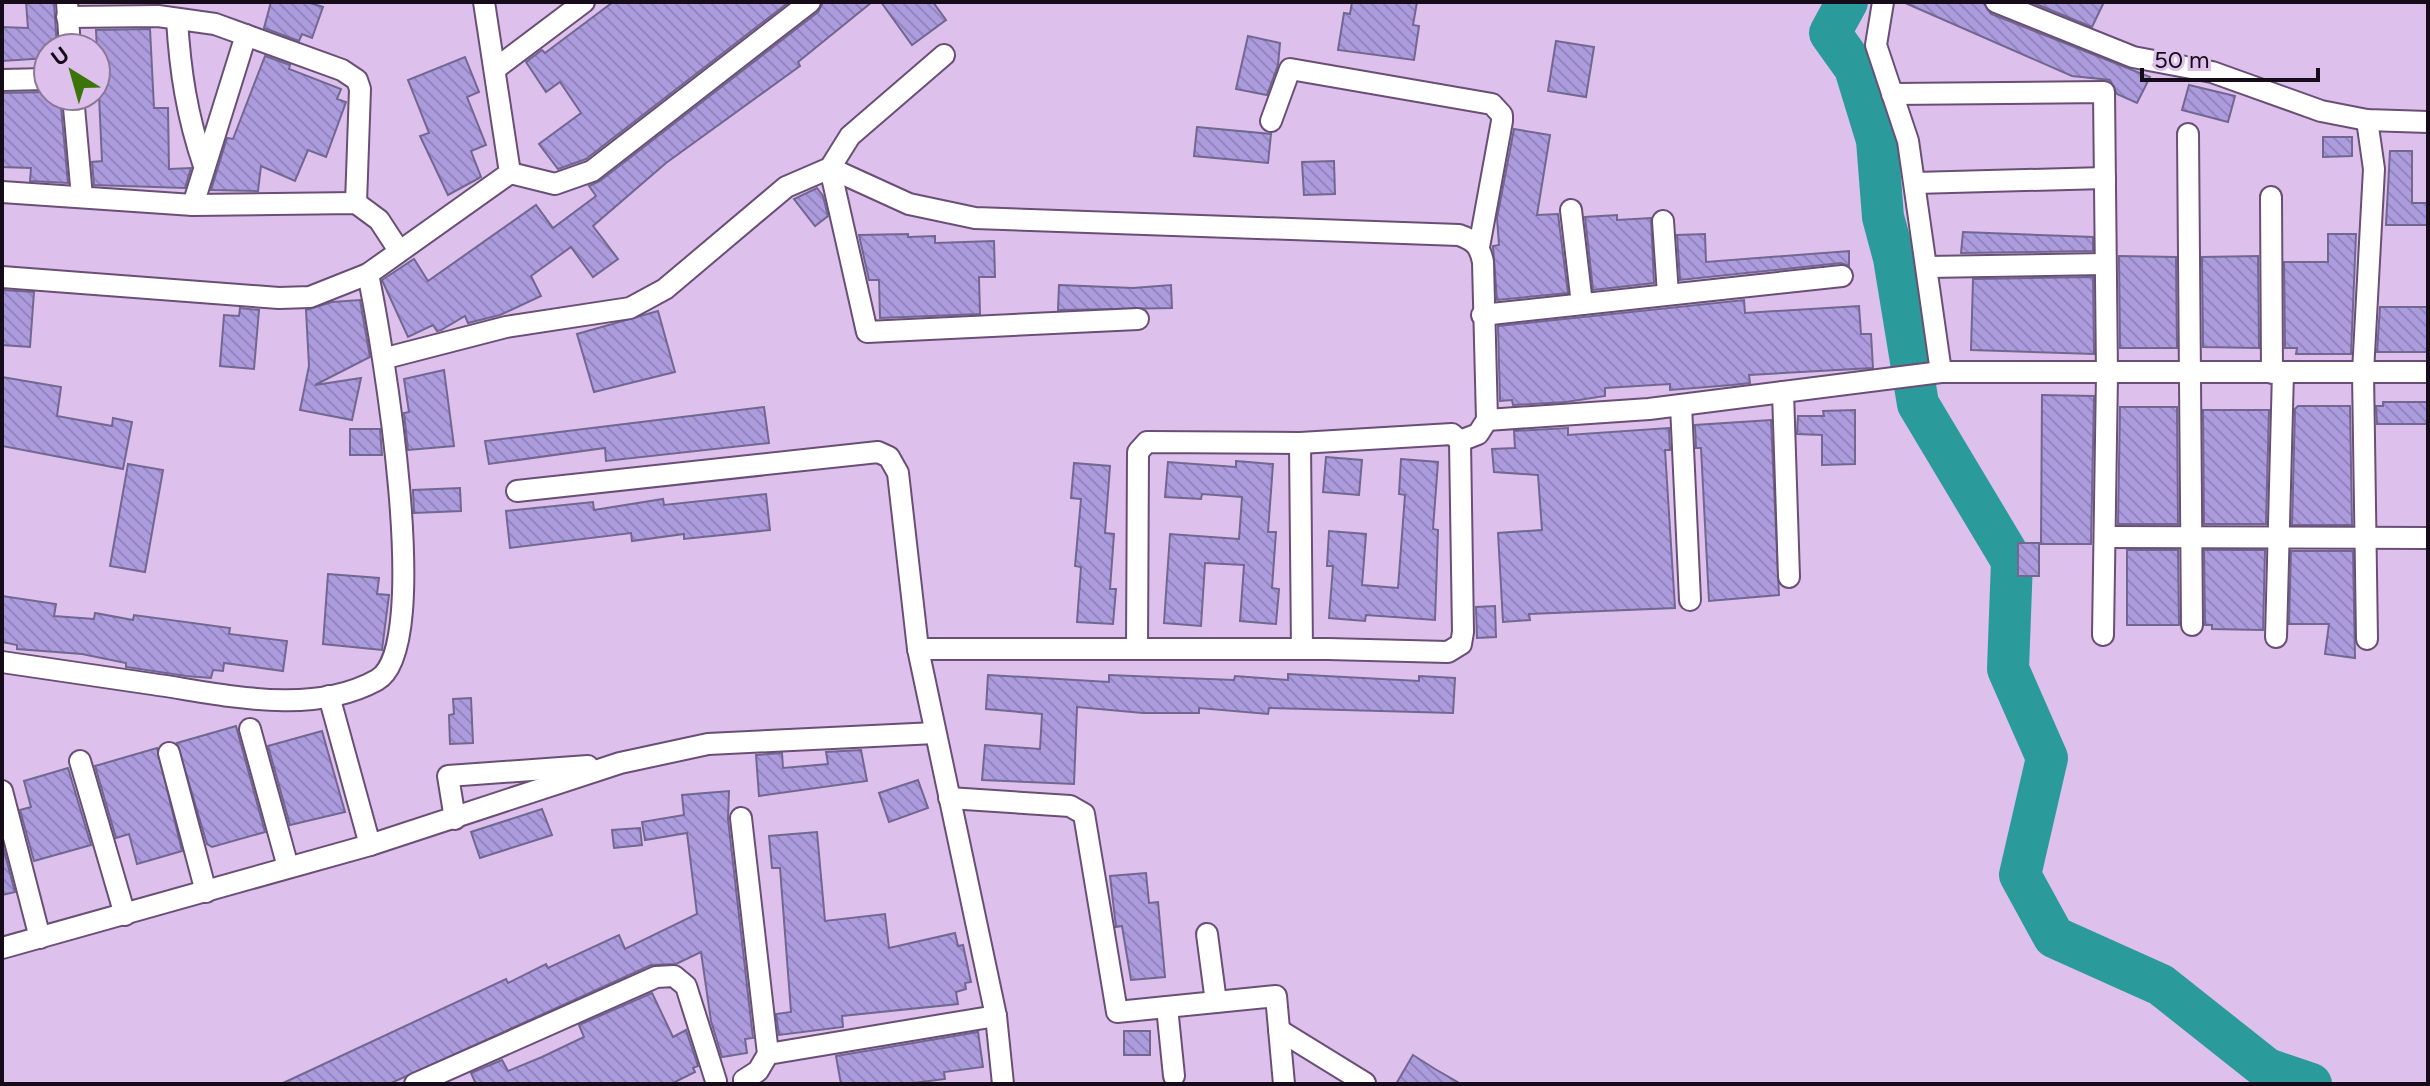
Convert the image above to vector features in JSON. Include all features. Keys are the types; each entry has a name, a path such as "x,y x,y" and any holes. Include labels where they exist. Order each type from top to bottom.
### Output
{"street":[{"path":"484,2 510,173"},
{"path":"495,69 584,2"},
{"path":"2,277 279,298 310,297 368,274 398,249 510,173 555,184 592,171 810,2"},
{"path":"1883,2 1876,45 1908,141 1927,267 1932,373"},
{"path":"1996,2 2133,57 2212,72 2321,111 2367,120 2428,122"},
{"path":"69,32 67,9 215,24 342,70 357,80 361,104 356,203"},
{"path":"177,19 181,81 189,122 204,166"},
{"path":"193,205 246,35"},
{"path":"386,358 506,327 630,308 643,302 665,289 786,187 830,168 850,136 944,55"},
{"path":"1271,121 1290,69 1492,104 1502,115 1479,247 1483,262 1487,420 1478,434 1460,441"},
{"path":"2,80 32,79"},
{"path":"1892,94 2104,92 2107,374 2103,635"},
{"path":"74,112 82,197"},
{"path":"2367,120 2374,169 2363,372 2367,639"},
{"path":"2188,134 2192,625"},
{"path":"830,168 909,204 975,218 1459,235 1472,239 1479,247"},
{"path":"830,168 867,332 1138,319"},
{"path":"1915,183 2105,178"},
{"path":"2,192 193,205 356,203 379,220 398,249"},
{"path":"2271,197 2278,372 2276,637"},
{"path":"1571,210 1582,304"},
{"path":"1663,221 1668,294"},
{"path":"1927,267 2105,264"},
{"path":"2,662 229,695 298,700 329,696 379,680 394,665 403,617 401,506 386,358 368,274"},
{"path":"1482,315 1842,276"},
{"path":"1487,420 1681,405 1932,373 2428,372"},
{"path":"1783,392 1789,577"},
{"path":"1681,405 1690,600"},
{"path":"918,649 1448,652 1461,644 1460,441 1452,434 1300,443 1154,439 1142,446 1138,452 1137,649"},
{"path":"1300,443 1302,649"},
{"path":"517,491 878,452 889,457 898,473 918,649 996,1016 1003,1084"},
{"path":"2105,537 2428,538"},
{"path":"329,696 370,845"},
{"path":"250,729 288,867"},
{"path":"2,948 370,845 620,763 708,744 935,733"},
{"path":"169,753 206,892"},
{"path":"80,761 125,915"},
{"path":"455,819 448,776 620,763"},
{"path":"2,791 40,938"},
{"path":"949,798 1070,806 1084,814 1117,1012 1276,996 1284,1084"},
{"path":"415,1084 656,977 667,976 686,986 712,1083 744,1082 758,1071 768,1054 741,818"},
{"path":"1207,934 1216,1002"},
{"path":"1167,1007 1174,1076"},
{"path":"768,1054 996,1016"},
{"path":"1279,1030 1365,1083"}],"building":[{"path":"26,2 54,2 56,32 32,32 32,59 2,61 2,27 28,28"},
{"path":"271,2 307,2 323,7 312,38 302,34 299,41 264,28"},
{"path":"613,2 789,2 586,159 558,169 539,144 581,113 560,82 546,92 526,62 542,50 545,53"},
{"path":"823,2 872,2 798,62 800,66 666,163 593,226 618,259 593,277 571,247 531,276 541,296 500,315 468,323 465,316 441,330 437,331 433,325 408,337 382,280 414,259 428,281 536,205 553,228 596,196 589,186 600,181 818,12"},
{"path":"881,2 933,2 946,20 912,45"},
{"path":"1352,2 1417,2 1413,25 1419,26 1414,60 1338,50 1344,13 1350,14"},
{"path":"1903,2 1983,2 1991,14 2150,77 2137,103 2117,94 2110,80 2072,76"},
{"path":"2031,2 2104,2 2092,27"},
{"path":"150,29 154,108 168,108 169,169 191,168 185,188 94,185 92,162 102,161 100,112 112,112 112,32 96,30"},
{"path":"1248,36 1280,43 1278,65 1267,95 1236,89"},
{"path":"1556,41 1594,47 1586,97 1548,91"},
{"path":"265,56 341,89 337,99 346,102 326,157 308,150 295,181 261,166 258,191 211,190 227,138 233,139"},
{"path":"465,57 479,92 467,97 486,145 471,151 481,177 448,195 420,136 429,133 408,80"},
{"path":"2189,85 2235,96 2228,122 2182,110"},
{"path":"32,92 32,112 61,112 68,183 30,181 31,168 2,167 2,93"},
{"path":"1197,127 1271,134 1268,163 1194,156"},
{"path":"1514,129 1550,135 1537,215 1558,214 1568,293 1497,300 1493,246 1499,245 1497,218"},
{"path":"2323,137 2352,137 2352,156 2323,157"},
{"path":"2390,151 2412,151 2412,203 2428,203 2428,225 2386,225"},
{"path":"1334,161 1335,194 1304,195 1302,162"},
{"path":"817,188 823,196 828,216 815,226 794,199"},
{"path":"1617,215 1617,220 1651,218 1654,283 1593,290 1585,217"},
{"path":"1963,232 2093,237 2093,251 1961,253"},
{"path":"908,234 908,237 935,236 935,243 994,241 995,277 979,277 980,314 880,318 879,280 869,280 859,235"},
{"path":"1705,234 1706,262 1849,251 1849,266 1841,263 1680,280 1677,235"},
{"path":"2328,234 2356,234 2351,354 2296,354 2297,348 2285,348 2284,262 2328,262"},
{"path":"2119,256 2176,257 2177,348 2120,348"},
{"path":"2258,256 2259,348 2203,347 2202,257"},
{"path":"2093,277 2094,354 1971,350 1973,279"},
{"path":"1059,285 1133,288 1171,285 1172,308 1058,310"},
{"path":"2,290 34,292 30,347 2,345"},
{"path":"360,300 370,357 315,385 361,378 352,420 300,410 309,366 306,310 332,302"},
{"path":"1744,300 1745,313 1859,306 1861,334 1871,334 1873,368 1749,375 1750,383 1670,390 1670,384 1605,388 1605,396 1566,402 1513,405 1512,400 1500,401 1498,326"},
{"path":"2380,307 2428,307 2428,352 2377,352"},
{"path":"240,308 259,310 254,369 220,366 224,315 239,316"},
{"path":"658,311 675,372 594,392 577,334"},
{"path":"444,370 454,446 408,450 404,413 409,412 404,379"},
{"path":"2,377 61,387 57,416 112,426 113,418 132,422 123,469 2,446"},
{"path":"2042,395 2094,396 2091,544 2041,544"},
{"path":"2383,402 2428,402 2428,424 2377,424 2376,406 2383,406"},
{"path":"2298,406 2350,406 2352,525 2292,525 2295,409"},
{"path":"764,407 769,443 606,461 605,448 489,464 485,441"},
{"path":"2120,407 2177,407 2178,524 2118,524"},
{"path":"1855,410 1855,464 1822,465 1822,435 1797,434 1798,416 1824,416 1823,411"},
{"path":"2203,410 2269,410 2266,524 2204,524"},
{"path":"1771,420 1779,595 1709,601 1701,448 1696,448 1695,425"},
{"path":"1568,428 1568,435 1669,428 1670,450 1665,450 1675,608 1529,614 1530,620 1503,622 1498,533 1542,530 1538,475 1494,472 1492,449 1515,448 1514,431"},
{"path":"350,429 380,429 382,455 350,455"},
{"path":"1326,457 1362,460 1359,495 1323,492"},
{"path":"1401,459 1438,462 1433,529 1438,530 1435,620 1366,615 1365,621 1329,618 1333,566 1327,566 1329,531 1366,534 1362,585 1398,588 1405,495 1399,494"},
{"path":"1236,461 1273,464 1268,532 1276,532 1272,588 1279,589 1276,624 1240,621 1244,565 1205,563 1201,626 1164,623 1170,534 1239,539 1242,497 1202,494 1201,499 1165,497 1168,462 1236,467"},
{"path":"1074,463 1110,466 1105,533 1114,534 1110,589 1116,589 1113,624 1077,622 1081,567 1075,566 1081,499 1071,498"},
{"path":"128,464 163,470 145,572 110,566"},
{"path":"460,488 461,511 414,513 413,490"},
{"path":"766,494 770,530 684,539 684,534 632,541 631,533 510,548 506,511 593,502 594,510 663,499 664,505"},
{"path":"2018,543 2039,543 2039,576 2018,576"},
{"path":"2127,550 2178,550 2179,625 2127,625"},
{"path":"2204,550 2265,550 2263,630 2212,629 2212,625 2205,625"},
{"path":"2291,551 2353,551 2355,658 2325,654 2329,624 2289,624"},
{"path":"328,574 379,578 377,594 389,595 382,650 323,644"},
{"path":"2,596 56,604 54,616 94,619 95,613 133,620 134,615 230,628 229,634 287,641 283,671 224,663 223,671 213,670 211,678 186,676 126,667 126,663 82,654 17,649 17,645 2,642"},
{"path":"1495,606 1496,637 1477,638 1476,607"},
{"path":"1288,674 1419,681 1419,676 1455,678 1453,713 1269,708 1268,714 1199,708 1199,713 1143,713 1077,707 1074,784 982,780 985,745 1040,749 1042,714 986,709 988,675 1109,682 1109,675 1234,680 1235,676 1288,680"},
{"path":"471,698 473,743 450,744 449,715 454,714 453,699"},
{"path":"236,726 265,832 212,847 207,844 177,743"},
{"path":"322,731 345,812 290,825 268,746"},
{"path":"157,748 182,851 137,864 129,834 116,838 95,766"},
{"path":"861,750 867,781 759,796 756,755 782,753 783,768 828,764 826,752"},
{"path":"68,768 91,845 34,861 20,810 31,807 24,781"},
{"path":"918,780 928,808 889,822 879,793"},
{"path":"729,791 728,819 753,1038 745,1039 747,1053 722,1057 711,1021 701,952 676,964 651,965 389,1084 281,1084 506,979 508,983 546,964 548,968 619,935 625,949 697,914 687,833 645,840 642,822 684,815 682,795"},
{"path":"542,809 552,835 480,858 471,832"},
{"path":"640,828 642,845 614,848 612,830"},
{"path":"817,832 825,921 885,914 889,948 955,933 958,946 963,945 971,982 965,983 966,989 956,992 958,1004 842,1016 843,1027 779,1035 776,1014 791,1012 780,868 772,868 769,836"},
{"path":"2,843 15,892 2,895"},
{"path":"1146,873 1149,903 1158,902 1165,977 1131,980 1122,926 1116,927 1110,876"},
{"path":"652,993 673,1037 686,1030 698,1066 693,1068 695,1072 671,1084 476,1084 471,1073 502,1060 508,1071 542,1057 584,1037 579,1025"},
{"path":"1124,1031 1150,1031 1150,1055 1124,1055"},
{"path":"978,1032 983,1067 944,1072 945,1079 906,1084 841,1084 836,1056"},
{"path":"1413,1055 1435,1069 1461,1084 1396,1084"}],"waterway":[{"path":"1847,2 1830,33 1855,68 1877,140 1883,217 1894,258 1918,404 2012,561 2008,669 2047,758 2020,875 2054,937 2161,985 2267,1069 2311,1084"}]}
